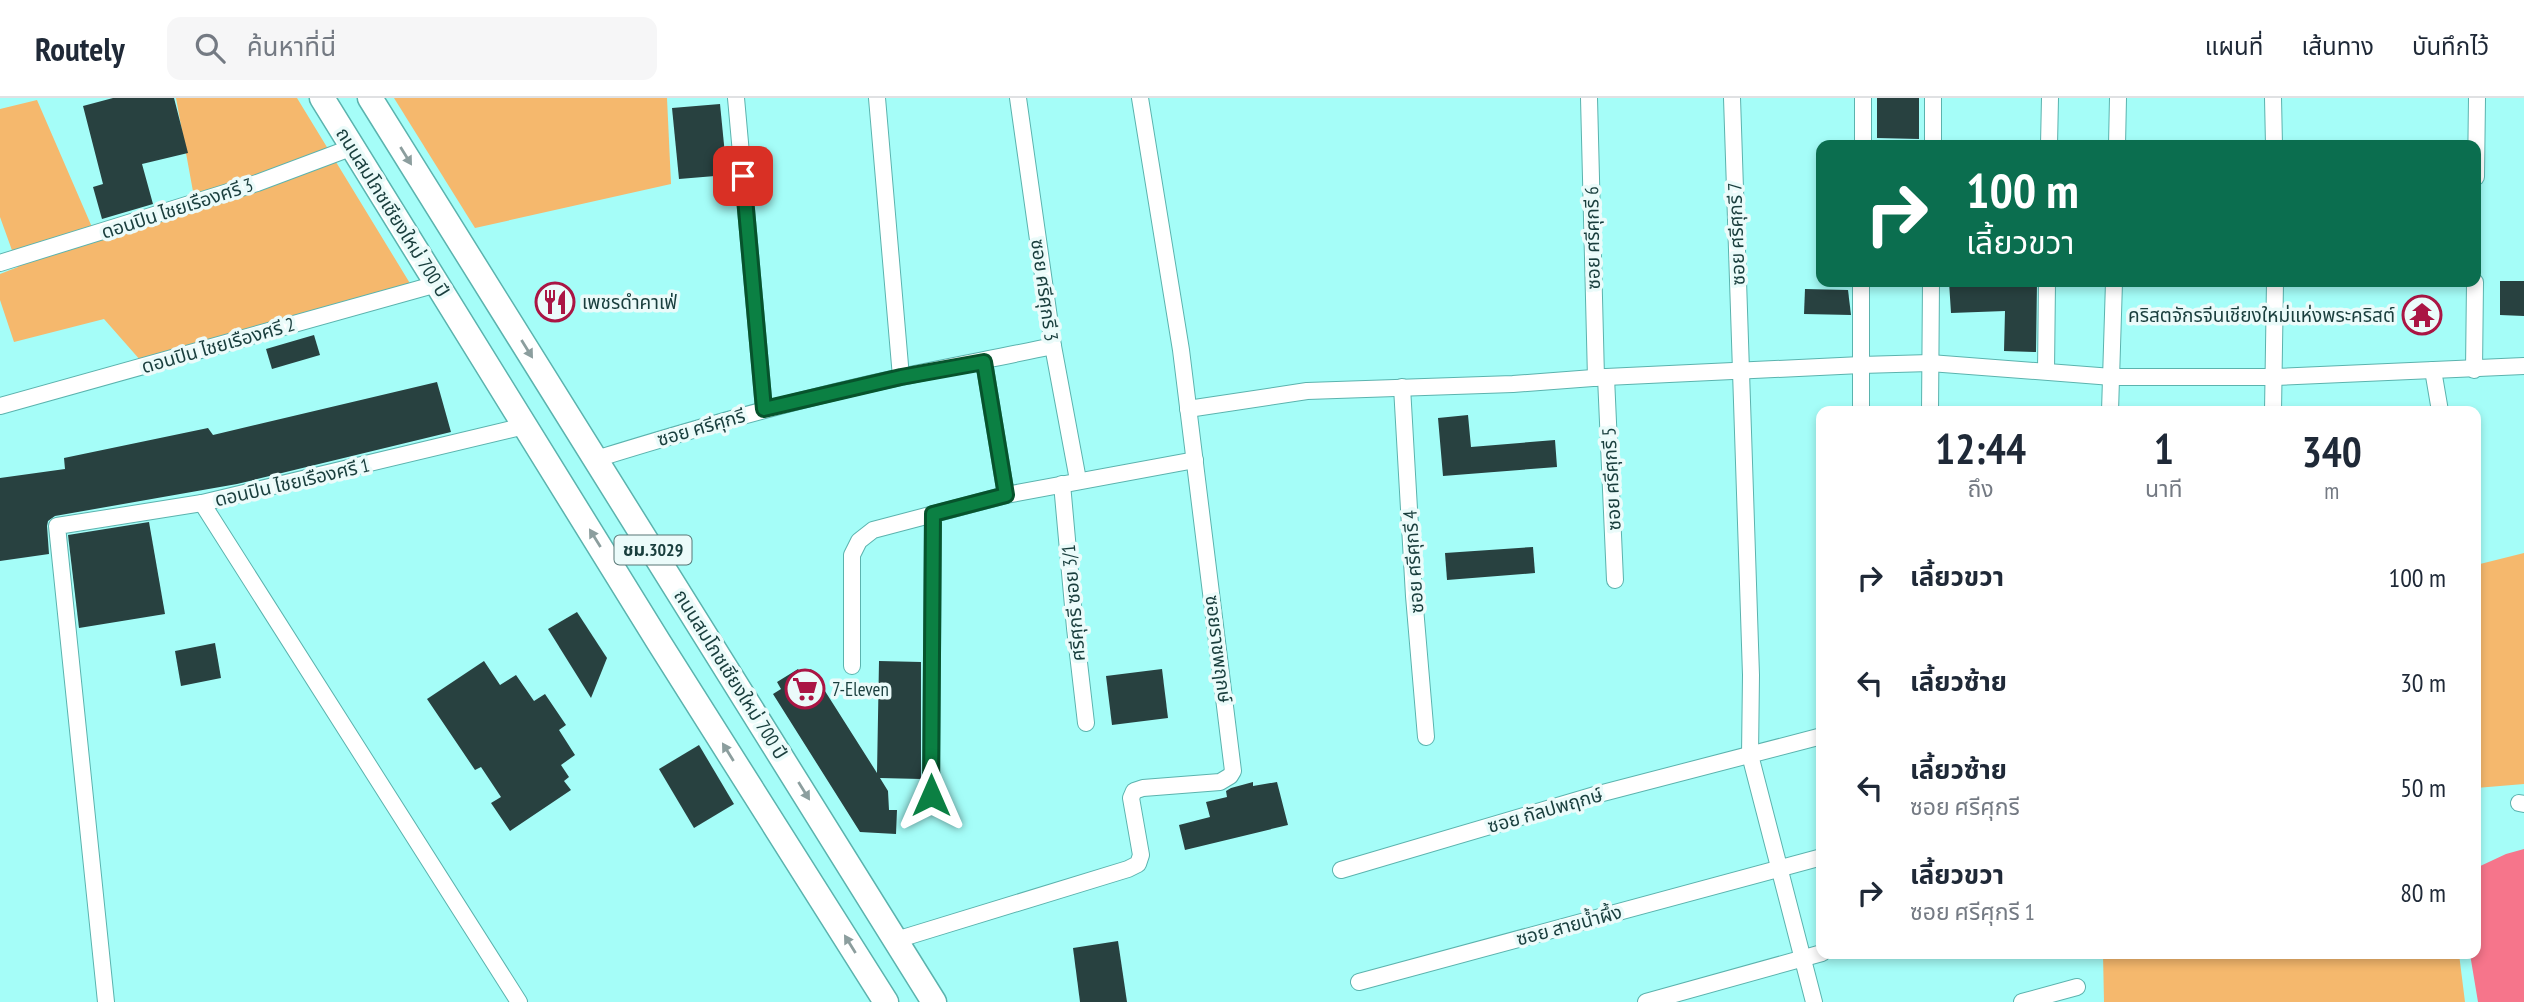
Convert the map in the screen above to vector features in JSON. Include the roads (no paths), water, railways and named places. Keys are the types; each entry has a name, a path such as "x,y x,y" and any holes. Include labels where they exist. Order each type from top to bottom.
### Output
{"main road":[{"name":"ถนนสมโภชเชียงใหม่ 700 ปี","path":"322,98 886,1002"},
{"name":"ถนนสมโภชเชียงใหม่ 700 ปี","path":"370,98 934,1002"}],"street":[{"path":"736,98 764,409"},
{"path":"877,98 901,377"},
{"name":"ซอย ศรีศุกรี 3","path":"1018,98 1070,482"},
{"name":"ซอยราชพฤกษ์","path":"896,940 1138,864 1141,855 1130,798 1135,791 1143,788 1220,782 1233,771 1181,350 1140,98"},
{"name":"ซอย ศรีศุกรี 6","path":"1589,98 1601,377"},
{"name":"ซอย ศรีศุกรี 7","path":"1732,98 1751,675 1750,755 1814,1002"},
{"path":"1863,98 1863,140"},
{"path":"1933,98 1933,140"},
{"path":"2049,140 2050,98"},
{"path":"2117,140 2118,98"},
{"path":"2273,98 2274,140"},
{"path":"2476,140 2477,98"},
{"name":"ดอนปิน ไชยเรืองศรี 3","path":"0,263 257,183 353,147"},
{"name":"ดอนปิน ไชยเรืองศรี 2","path":"0,406 437,284"},
{"path":"1861,287 1861,406"},
{"path":"1930,406 1931,287"},
{"path":"2046,371 2047,287"},
{"path":"2110,406 2114,287"},
{"path":"2273,406 2275,287"},
{"path":"2473,370 2475,287"},
{"name":"ซอย ศรีศุกรี","path":"596,459 764,409 1053,346"},
{"path":"984,362 1006,495"},
{"path":"1188,409 1287,393 1861,365 1930,363 2112,377 2275,377 2524,366"},
{"path":"2433,370 2439,406"},
{"name":"ซอย ศรีศุกรี 5","path":"1601,377 1615,580"},
{"name":"ซอย ศรีศุกรี 4","path":"1402,387 1414,596 1426,737"},
{"name":"ดอนปิน ไชยเรืองศรี 1","path":"106,1002 57,526 202,503 525,426"},
{"path":"852,666 852,555 859,541 873,530 1006,495 1195,460"},
{"name":"ศรีศุกรี ซอย 3/1","path":"1070,482 1074,628 1086,723"},
{"path":"202,503 519,1002"},
{"path":"931,795 933,514"},
{"name":"ซอย กัลปพฤกษ์","path":"1340,870 1595,795 1816,738"},
{"name":"ซอย สายน้ำผึ้ง","path":"1359,982 1816,859"},
{"path":"1646,1002 1816,955"},
{"path":"2022,1002 2077,987"}],"place":[{"name":"เพชรดำคาเฟ่","path":"555,302"},
{"name":"คริสตจักรจีนเชียงใหม่แห่งพระคริสต์","path":"2422,315"},
{"name":"7-Eleven","path":"805,689"}]}
